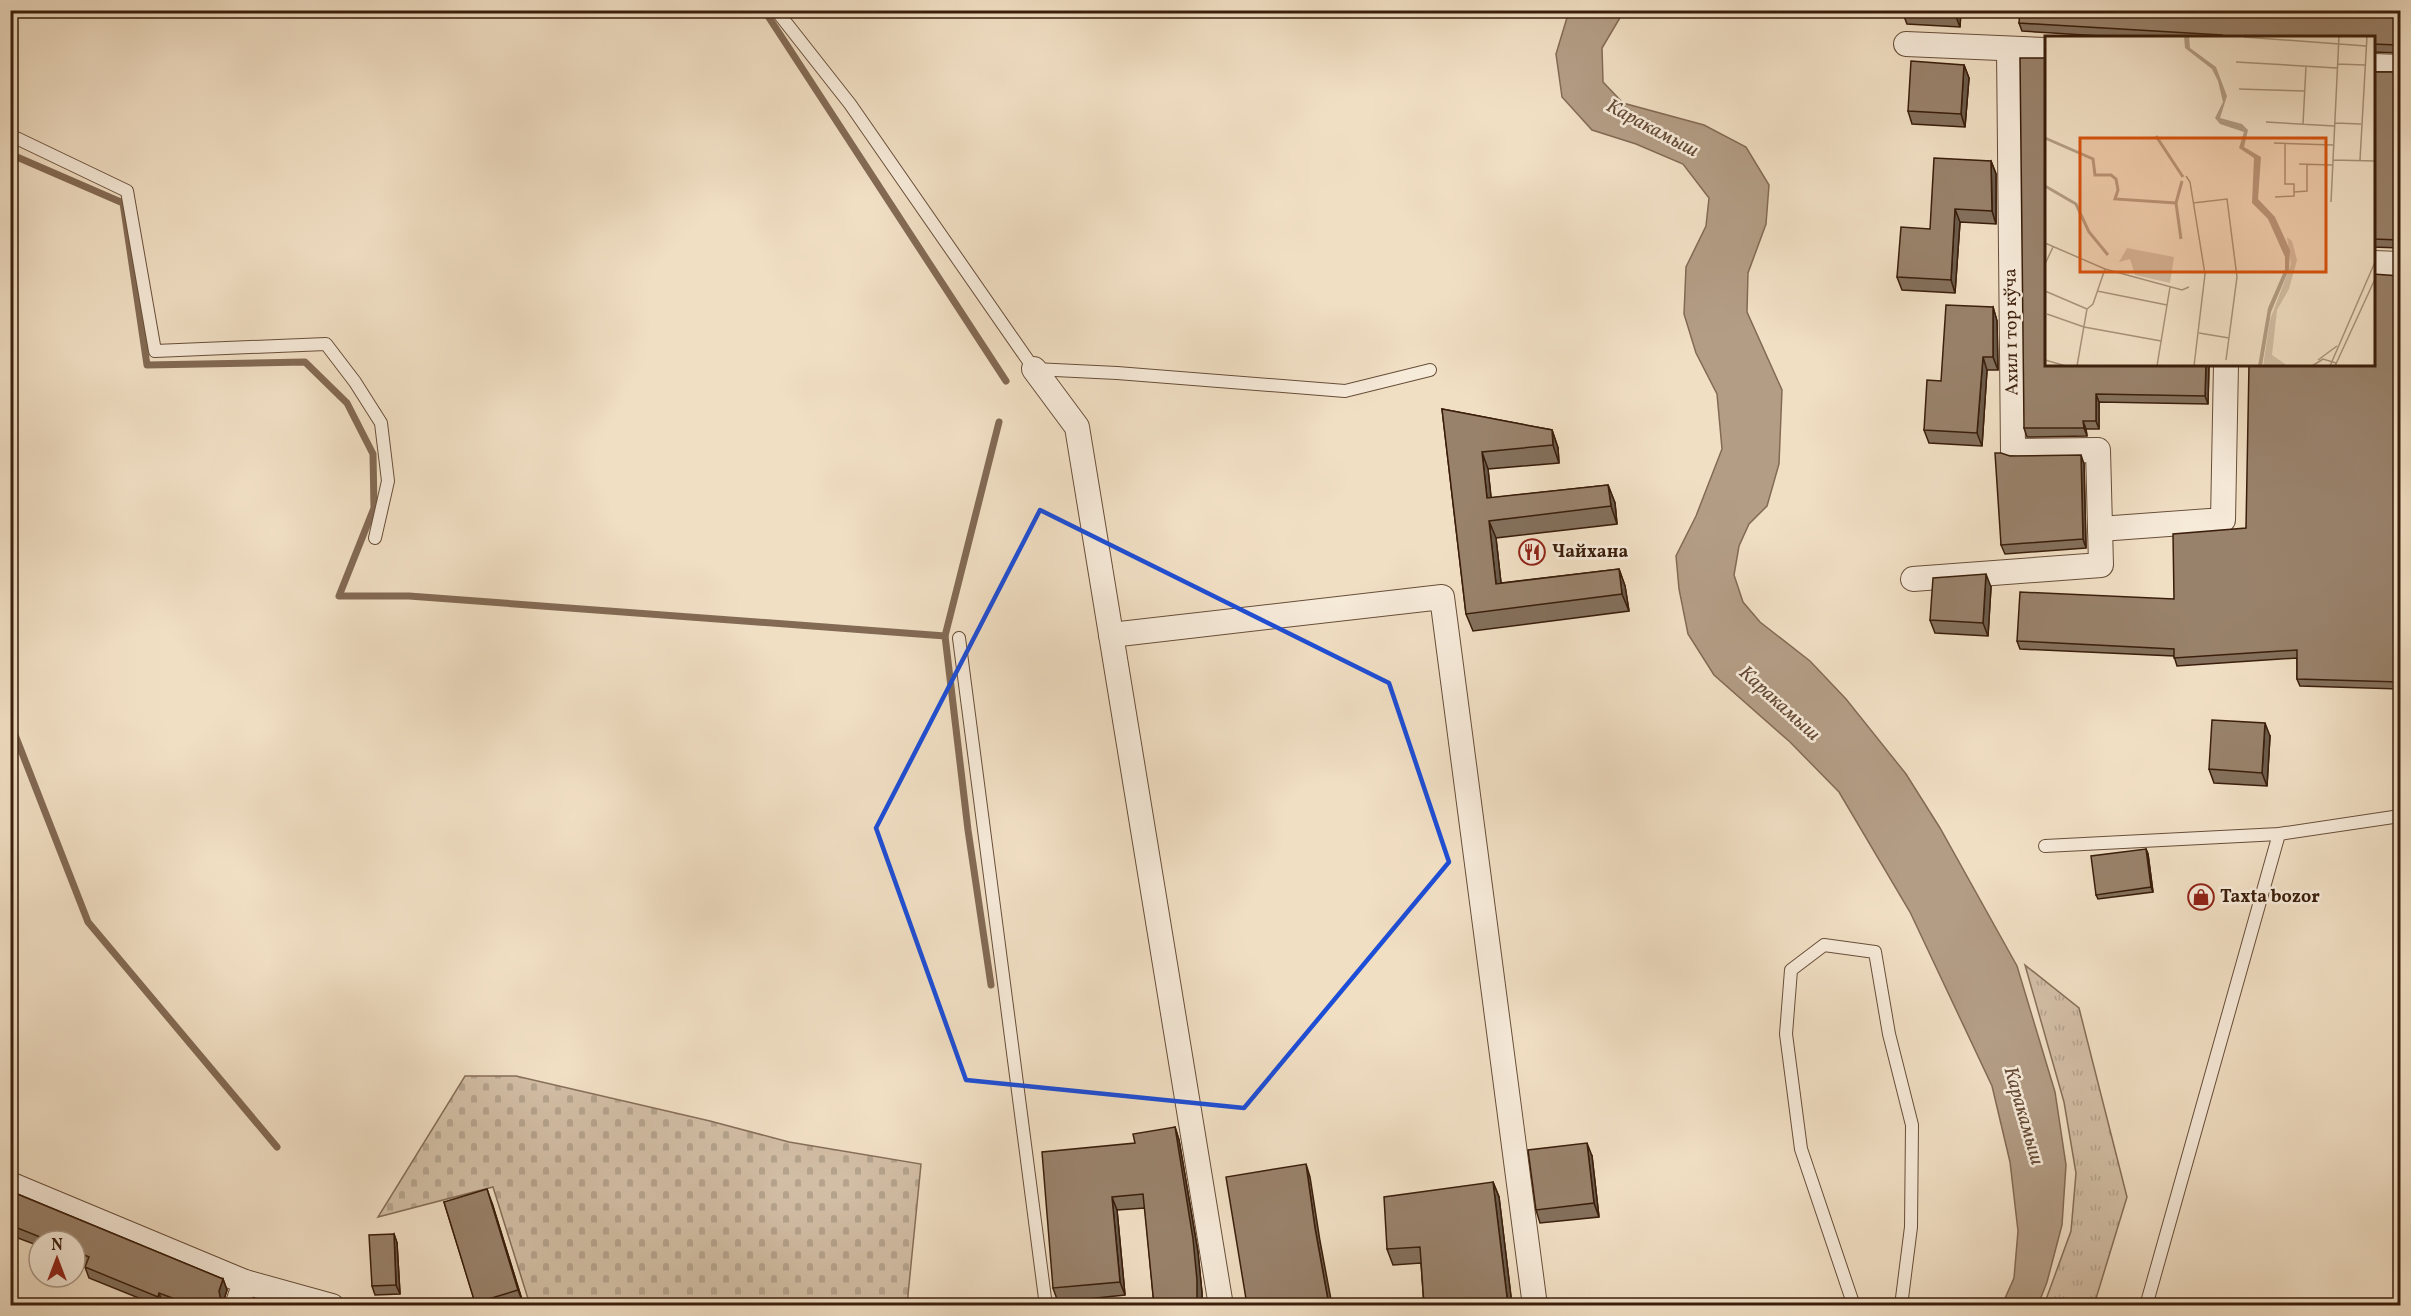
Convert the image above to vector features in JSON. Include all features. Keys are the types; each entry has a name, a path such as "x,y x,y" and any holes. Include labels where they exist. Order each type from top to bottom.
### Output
{"street":[{"path":"1906,44 2045,50"},
{"name":"Ахил 1 тор кўча","path":"1913,579 2101,565 2098,450 2013,451 2009,49"},
{"path":"2375,66 2400,67"},
{"path":"2375,263 2400,264"},
{"path":"2100,529 2223,520 2226,366"},
{"path":"1034,369 1077,427 1221,1305"},
{"path":"1111,635 1442,597 1535,1305"},
{"path":"10,1184 245,1282 332,1305"},
{"path":"237,1305 245,1282"}],"lane":[{"path":"776,10 850,104 1034,369 1117,373 1345,391 1430,370"},
{"path":"10,135 127,191 155,351 326,344 355,382 381,423 388,481 375,538"},
{"path":"959,638 1046,1305"},
{"path":"2045,846 2279,834 2400,816"},
{"path":"2146,1305 2279,834"},
{"path":"1854,1305 1801,1149 1786,1034 1791,970 1824,945 1875,952 1888,1034 1912,1125 1911,1227 1901,1305"}],"highlighted area":[{"path":"1040,510 1389,683 1449,862 1244,1108 966,1080 876,828"}],"green space":[{"path":"2025,965 2079,1008 2127,1197 2094,1305 2044,1305 2071,1231 2076,1173 2064,1102"},
{"path":"465,1076 516,1076 710,1121 789,1142 921,1164 907,1305 530,1305 493,1187 378,1217"}],"water":[{"name":"Каракамыш","path":"1569,11 1624,11 1602,48 1603,82 1623,103 1704,125 1746,147 1769,185 1766,224 1748,273 1747,312 1782,390 1779,464 1767,506 1749,524 1739,546 1734,575 1743,602 1760,622 1810,661 1846,699 1906,774 1940,828 2017,966 2055,1092 2066,1165 2062,1225 2047,1282 2038,1305 2002,1305 2014,1278 2018,1231 2010,1162 1992,1086 1910,912 1839,792 1790,742 1714,675 1688,634 1679,589 1676,556 1696,516 1722,449 1717,394 1696,353 1684,314 1686,267 1706,226 1709,198 1683,164 1636,144 1592,130 1562,97 1556,54"}],"building":[{"path":"1902,10 1955,10 1955,14"},
{"path":"2020,10 2400,10 2400,46 2375,44 2375,36 2222,36 2019,23"},
{"path":"2020,58 2045,58 2045,366 2206,366 2205,396 2096,394 2096,421 2083,421 2084,428 2024,428"},
{"path":"1911,61 1964,65 1961,114 1908,111"},
{"path":"2375,72 2400,72 2400,240 2375,239"},
{"path":"1934,158 1991,161 1992,211 1955,209 1951,280 1897,277 1901,227 1930,229"},
{"path":"2375,274 2400,276 2400,682 2297,679 2297,650 2174,658 2174,649 2017,641 2020,592 2174,599 2173,534 2246,528 2249,366 2375,366"},
{"path":"1946,305 1993,307 1993,357 1983,357 1977,433 1924,430 1927,380 1941,381"},
{"path":"1442,409 1552,430 1553,445 1482,452 1487,498 1608,485 1611,506 1489,521 1496,584 1619,569 1622,594 1466,614"},
{"path":"1995,453 2010,456 2081,455 2083,539 2001,545"},
{"path":"1986,574 1983,623 1930,620 1933,578"},
{"path":"2212,720 2265,723 2262,773 2209,769"},
{"path":"2146,849 2151,887 2096,895 2091,856"},
{"path":"1175,1127 1193,1239 1197,1305 1154,1305 1143,1194 1112,1197 1120,1282 1053,1288 1042,1152 1135,1143 1133,1134"},
{"path":"1587,1143 1594,1203 1536,1210 1528,1150"},
{"path":"1306,1164 1315,1228 1330,1305 1247,1305 1226,1177"},
{"path":"1493,1182 1508,1305 1424,1305 1420,1247 1387,1249 1384,1197"},
{"path":"487,1189 518,1290 475,1303 444,1202"},
{"path":"10,1191 223,1279 219,1291 221,1301 219,1305 191,1305 159,1293 158,1297 87,1268 89,1257 87,1256 87,1229 27,1229 27,1232 10,1225"},
{"path":"394,1234 396,1285 372,1286 369,1235"}],"waterway":[{"path":"764,10 1006,381"},
{"path":"10,154 123,203 147,365 305,362 347,403 373,454 374,508 339,596 409,596 945,636"},
{"path":"991,985 968,830 945,636 999,422"},
{"path":"10,722 88,922 277,1147"}],"place":[{"name":"Чайхана","path":"1532,552"},
{"name":"Taxta bozor","path":"2201,897"}]}
